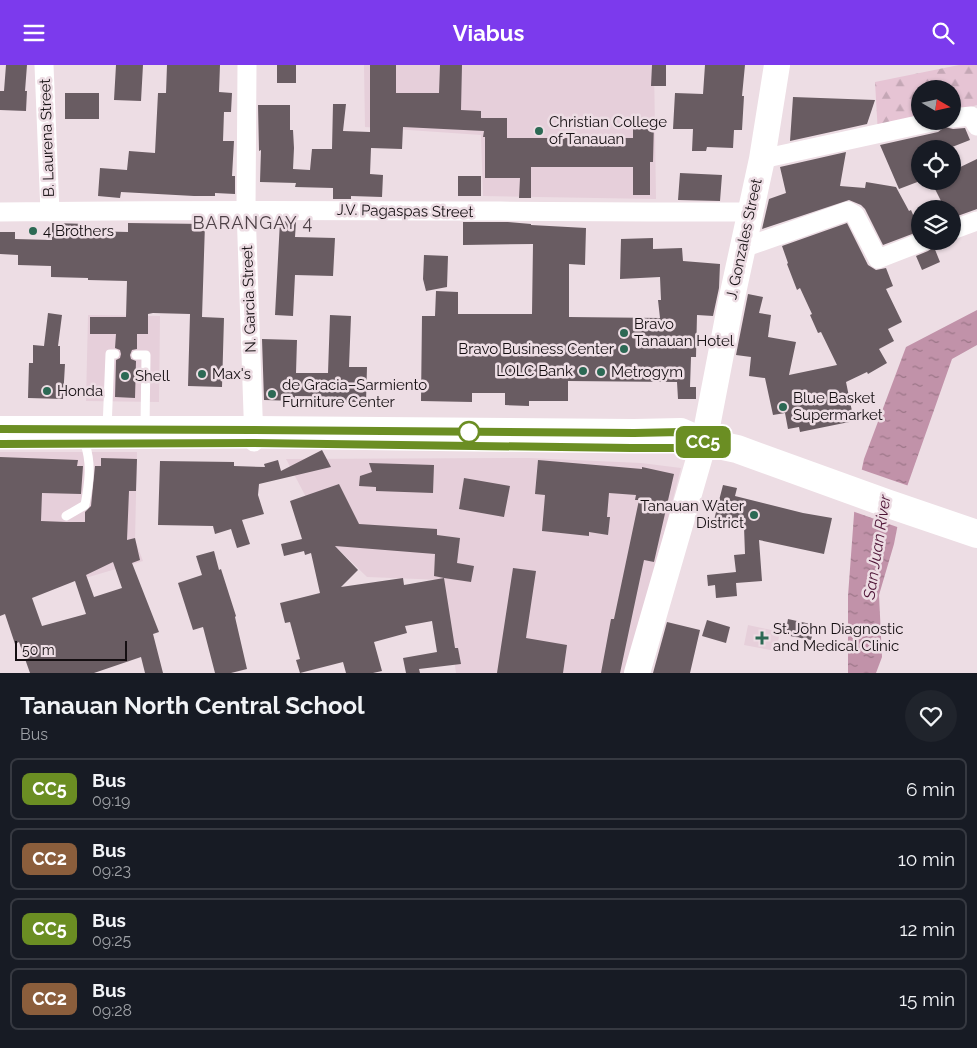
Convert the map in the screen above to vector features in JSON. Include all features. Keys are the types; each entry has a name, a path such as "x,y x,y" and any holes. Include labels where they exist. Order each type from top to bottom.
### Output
{"highway":[{"path":"0,429 100,439 145,433 253,437"},
{"path":"0,444 100,439 681,432 704,442 737,449 965,530"}],"main road":[{"name":"J. Gonzales Street","path":"637,673 704,442 731,302 762,159 777,65"}],"street":[{"name":"B. Laurena Street","path":"44,65 50,212"},
{"name":"N. Garcia Street","path":"247,65 246,209 253,437"},
{"path":"961,116 971,116 977,126"},
{"path":"762,159 911,126"},
{"name":"J.V. Pagaspas Street","path":"0,212 246,209 750,212"},
{"path":"743,249 848,211 856,215 878,259 911,246"},
{"path":"961,227 977,221"}],"lane":[{"path":"66,516 85,505 89,484 89,456 100,439 110,354 115,354"},
{"path":"136,355 146,355 145,433"}],"shaded area":[{"name":"Christian College of Tanauan","path":"364,65 654,65 656,199 483,196 481,135 365,127"},
{"path":"88,315 160,316 159,402 86,401"},
{"path":"0,452 137,452 135,540 143,561 0,600"},
{"path":"529,458 641,463 681,468 628,673 456,673 443,580 367,577 328,539 286,459"},
{"name":"St. John Diagnostic and Medical Clinic","path":"748,625 780,632 776,651 744,645"}],"green space":[{"path":"959,65 977,65 977,105 961,110 961,80 911,80 911,124 878,134 875,82"}],"water":[{"name":"San Juan River","path":"977,310 977,345 952,359 903,498 894,544 879,595 882,657 876,673 848,673 848,596 855,501 864,459 906,347"}],"pier":[{"path":"860,469 909,486 900,528 852,511"}],"building":[{"path":"6,65 27,65 26,111 0,110 0,91 4,91"},
{"path":"116,65 143,65 141,101 114,100"},
{"path":"167,65 220,65 219,92 232,93 231,112 224,112 223,141 234,141 232,176 235,176 235,194 215,193 215,196 194,196 121,192 120,198 98,196 100,168 127,170 129,151 155,153 158,93 166,93"},
{"path":"277,65 296,65 296,83 277,83"},
{"path":"370,65 396,65 396,93 439,93 440,65 462,65 461,110 481,111 481,118 507,118 507,138 633,138 633,121 654,121 653,162 650,162 650,195 633,195 633,167 531,167 531,198 519,198 520,178 485,178 484,131 403,127 402,149 371,148 370,174 383,175 382,197 351,196 351,199 333,199 333,188 295,187 296,183 260,182 261,150 259,151 258,105 290,105 290,130 293,130 294,148 293,169 310,170 312,149 332,149 333,104 346,104 343,131 370,132"},
{"path":"652,65 666,65 666,86 651,86"},
{"path":"705,65 745,65 742,96 744,96 742,130 734,130 733,148 707,147 706,151 692,151 693,129 673,129 675,93 703,94"},
{"path":"65,93 99,93 99,119 65,119"},
{"path":"793,97 875,100 867,124 790,141"},
{"path":"965,128 970,140 961,144 961,140 911,140 911,184 899,189 880,145 941,130 961,130"},
{"path":"846,152 840,186 865,188 866,182 896,187 909,211 911,210 911,234 883,245 865,209 861,205 849,200 762,229 769,199 786,193 780,167"},
{"path":"977,159 977,209 961,215 961,200 940,200 936,190 961,190 961,167"},
{"path":"680,173 722,175 720,201 678,200"},
{"path":"458,176 481,176 481,196 458,196"},
{"path":"280,221 296,222 295,237 335,238 333,276 295,275 293,316 275,315"},
{"path":"463,222 508,222 586,228 585,265 569,264 569,317 660,318 658,300 661,300 660,277 620,279 621,239 653,238 653,249 682,248 683,261 720,264 719,288 713,316 697,315 696,357 691,357 690,387 696,387 696,399 678,399 677,382 568,381 568,401 529,401 529,406 505,405 505,393 472,393 472,402 421,401 422,316 435,316 436,291 458,292 458,314 532,314 533,244 463,245"},
{"path":"52,223 87,224 86,231 128,232 128,223 205,224 202,317 224,318 222,387 188,386 190,314 153,313 148,314 148,334 137,334 137,349 132,350 130,355 131,359 136,361 135,398 115,397 116,360 120,358 121,354 120,350 115,348 116,334 90,334 90,317 126,317 127,281 51,277 51,266 18,265 18,255 0,254 0,232 15,232 15,239 52,240"},
{"path":"847,223 868,265 876,270 886,268 893,286 886,289 902,322 888,329 894,341 879,349 887,363 868,374 867,372 846,382 854,421 800,432 799,427 788,429 785,413 773,415 765,378 749,376 751,357 736,355 748,294 763,297 759,313 771,315 768,337 796,342 789,375 837,365 821,332 818,333 800,288 797,290 782,246"},
{"path":"935,250 940,262 922,270 916,256"},
{"path":"424,255 448,256 447,287 426,291 423,279"},
{"path":"48,313 62,315 58,346 60,346 60,364 65,364 63,399 28,398 29,363 33,363 33,345 44,346"},
{"path":"330,315 351,316 349,367 367,367 366,402 339,402 339,397 295,396 295,401 264,400 262,339 297,340 296,373 328,373"},
{"path":"322,450 331,467 259,484 258,495 264,514 242,520 250,544 237,548 231,529 215,534 213,526 158,525 160,461 234,462 234,466 265,467 264,464 278,460 281,471"},
{"path":"0,457 78,460 77,466 83,466 81,494 42,493 41,521 66,522 85,522 85,512 91,506 95,466 101,466 101,458 137,459 136,491 129,491 127,540 135,538 140,560 132,563 159,632 153,634 163,673 145,673 141,657 94,673 30,673 19,642 15,644 5,614 0,616","holes":["113,562 122,588 94,597 86,575","75,581 86,614 42,626 32,598"]},
{"path":"538,460 642,469 642,467 674,474 654,562 644,560 620,673 601,673 611,619 614,619 639,500 635,500 636,495 609,493 607,517 610,517 608,535 589,532 589,536 542,531 545,495 535,494"},
{"path":"369,463 434,465 433,493 376,491 376,487 359,486 360,476 372,472"},
{"path":"464,478 510,486 504,517 459,509"},
{"path":"339,484 359,524 437,529 437,535 460,538 457,563 474,566 471,582 444,578 455,648 458,648 461,664 419,669 420,673 406,673 403,658 437,652 432,621 405,626 407,633 374,642 382,671 346,673 343,662 300,673 296,660 300,659 290,622 285,623 280,603 320,593 311,553 305,555 304,551 284,556 281,544 302,539 290,501","holes":["335,546 435,554 434,576 444,578 404,585 403,578 341,587 358,570"]},
{"path":"723,485 737,488 735,496 803,513 832,518 824,554 759,540 762,581 736,583 737,596 716,598 715,585 708,586 707,575 736,572 734,555 745,554 744,527 714,520"},
{"path":"214,551 236,616 247,669 231,673 215,673 203,627 193,630 178,583 202,575 196,556"},
{"path":"513,568 536,571 526,638 567,645 563,673 497,673"},
{"path":"788,619 815,625 811,640 785,635"},
{"path":"707,620 730,627 726,643 702,636"},
{"path":"667,622 700,630 690,673 653,673"}],"bus line":[{"name":"CC5","path":"0,429 528,433 681,432 704,442 682,448 254,443 0,444"}],"place":[{"name":"Christian College of Tanauan","path":"539,131"},
{"name":"4 Brothers","path":"33,231"},
{"name":"Bravo Tanauan Hotel","path":"624,333"},
{"name":"Bravo Business Center","path":"624,349"},
{"name":"LOLC Bank","path":"583,371"},
{"name":"Metrogym","path":"601,372"},
{"name":"Max's","path":"202,374"},
{"name":"Shell","path":"125,376"},
{"name":"Honda","path":"47,391"},
{"name":"de Gracia–Sarmiento Furniture Center","path":"272,394"},
{"name":"Blue Basket Supermarket","path":"783,407"},
{"name":"Tanauan Water District","path":"754,515"},
{"name":"St. John Diagnostic and Medical Clinic","path":"762,638"}],"district":[{"name":"BARANGAY 4","path":"253,222"}]}
